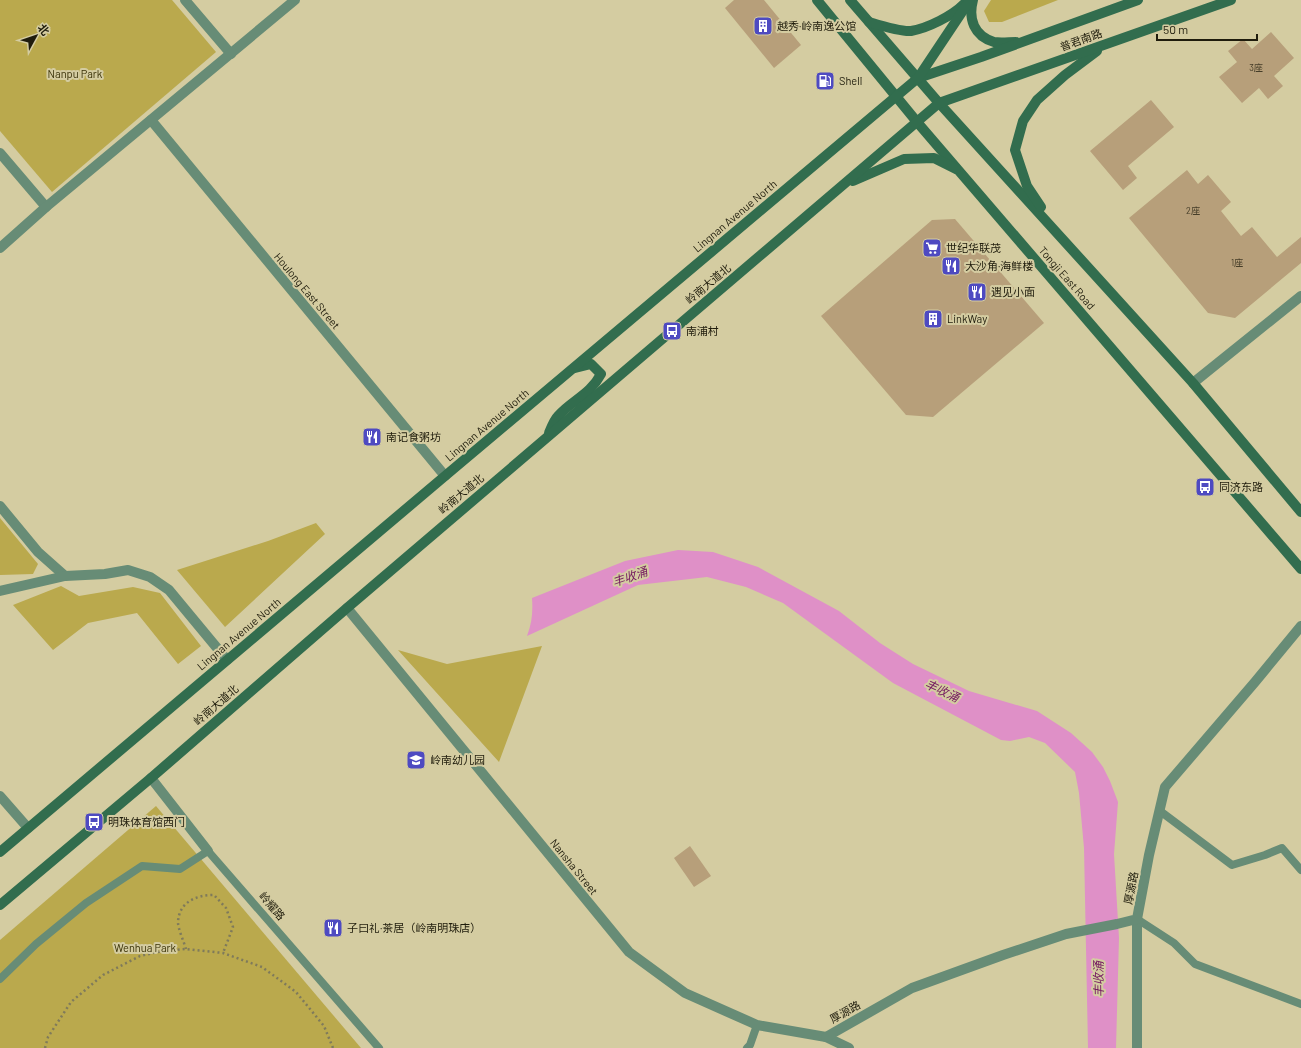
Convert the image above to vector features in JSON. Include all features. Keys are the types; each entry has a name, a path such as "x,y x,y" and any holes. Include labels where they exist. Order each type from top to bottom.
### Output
{"main road":[{"name":"Tongji East Road","path":"817,0 917,122 1301,569"},
{"name":"Tongji East Road","path":"850,0 939,103 1192,383 1301,512"},
{"name":"Lingnan Avenue North","path":"0,852 918,78 971,0"},
{"path":"868,22 911,31 946,18 971,0"},
{"path":"971,0 972,24 984,37 995,42 1022,42"},
{"name":"普君南路","path":"918,78 1138,0"},
{"name":"普君南路","path":"939,103 1231,0"},
{"path":"1057,232 1027,186 1015,150 1023,121 1037,100 1065,75 1104,45"},
{"name":"岭南大道北","path":"0,905 939,103"},
{"path":"844,185 904,159 934,158 960,172"},
{"path":"546,438 557,417 587,392 596,383 601,374 590,364 572,369"}],"street":[{"path":"185,0 231,54"},
{"path":"0,248 46,207 295,0"},
{"name":"Houlong East Street","path":"151,120 445,476"},
{"path":"0,153 46,207"},
{"path":"1192,383 1301,296"},
{"path":"0,506 38,552 65,576"},
{"path":"0,591 65,576 105,574 128,570 150,577 170,590 227,660"},
{"name":"Nansha Street","path":"347,608 629,952 685,993 757,1025 826,1036 849,1048"},
{"name":"厚源路","path":"826,1036 912,988 1066,934 1137,919 1149,855 1165,787 1301,626"},
{"name":"岭耀路","path":"150,778 208,851"},
{"path":"0,796 28,828"},
{"path":"1137,919 1137,1048"}],"lane":[{"path":"1160,811 1232,864 1265,856 1282,848 1301,870"},
{"path":"0,980 36,944 86,903 142,866 180,869 208,851"},
{"name":"岭耀路","path":"208,851 378,1048"},
{"path":"1137,919 1174,943 1195,964 1301,1004"},
{"path":"747,1048 750,1045 757,1025"}],"path":[{"path":"186,950 178,924 180,912 191,900 200,896 214,895 226,908 233,927 223,953"},
{"path":"45,1048 48,1037 71,1002 102,975 140,956 162,951 186,950 223,953 262,967 296,992 324,1026 333,1048"}],"green space":[{"name":"Nanpu Park","path":"0,0 172,0 216,52 52,192 0,131"},
{"path":"991,0 1058,0 1002,22 989,22 984,11"},
{"path":"0,518 38,564 33,574 0,575"},
{"path":"316,523 325,534 225,627 177,570 268,541"},
{"path":"61,586 79,596 133,587 160,593 201,646 178,664 137,613 88,623 53,650 13,605"},
{"path":"542,646 499,762 398,650 447,664"},
{"name":"Wenhua Park","path":"156,806 361,1048 0,1048 0,940"}],"water":[{"name":"丰收涌","path":"678,550 713,552 758,567 839,611 880,643 913,664 969,691 1037,711 1071,733 1092,752 1103,767 1118,802 1114,854 1119,938 1116,1048 1088,1048 1084,848 1079,793 1075,772 1045,743 1029,737 1010,741 1001,740 893,683 783,603 746,587 707,577 638,585 527,636 532,617 532,598 625,561"}],"building":[{"name":"越秀·岭南逸公馆","path":"734,0 764,0 801,45 774,68 725,8"},
{"path":"1271,32 1294,58 1274,76 1283,86 1268,99 1259,88 1242,103 1219,77 1237,62 1228,51 1243,39 1252,49"},
{"path":"1151,100 1174,127 1128,166 1137,178 1123,190 1090,151"},
{"path":"1187,170 1198,184 1208,175 1231,202 1221,211 1241,236 1252,227 1277,257 1301,237 1301,263 1235,318 1208,313 1129,218"},
{"name":"LinkWay","path":"955,219 1044,323 933,417 906,415 821,316 932,220"},
{"path":"690,846 711,876 694,887 674,858"}],"place":[{"name":"越秀·岭南逸公馆","path":"763,26"},
{"name":"Shell","path":"825,81"},
{"name":"世纪华联茂","path":"932,248"},
{"name":"大沙角·海鲜楼","path":"951,266"},
{"name":"遇见小面","path":"977,292"},
{"name":"LinkWay","path":"933,319"},
{"name":"南浦村","path":"672,331"},
{"name":"南记食粥坊","path":"372,437"},
{"name":"同济东路","path":"1205,487"},
{"name":"岭南幼儿园","path":"416,760"},
{"name":"明珠体育馆西门","path":"94,822"},
{"name":"子曰礼·茶居（岭南明珠店）","path":"333,928"}]}
